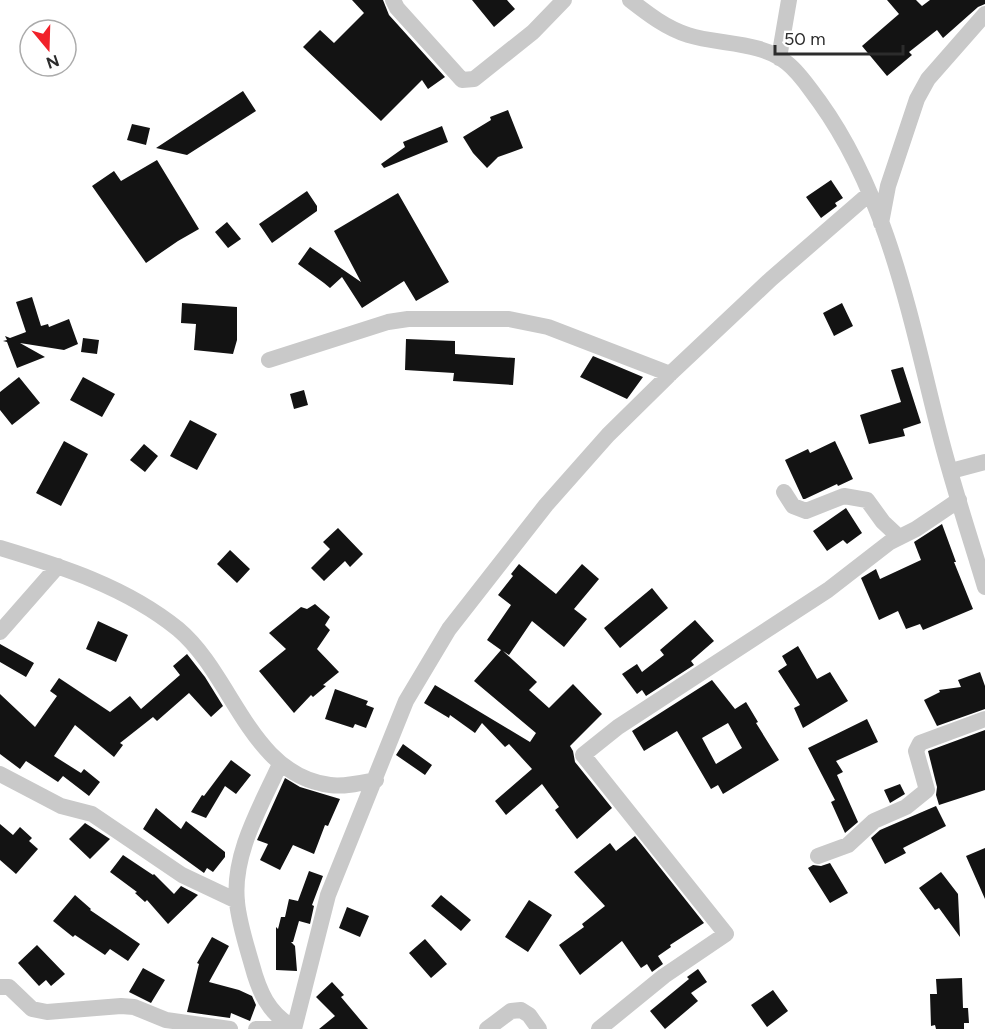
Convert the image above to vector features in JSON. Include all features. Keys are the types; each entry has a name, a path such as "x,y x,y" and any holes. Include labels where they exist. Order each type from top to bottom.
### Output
{"street":[{"path":"393,0 397,8 462,80 466,81 474,79 533,32 564,0"},
{"path":"630,0 652,18 688,35 764,51 786,62 802,77 837,126 869,194 895,263 985,587"},
{"path":"652,18 654,0"},
{"path":"779,58 789,0"},
{"path":"880,224 888,186 917,99 928,79 985,14"},
{"path":"294,1028 328,895 406,701 449,629 546,505 608,435 771,279 869,194"},
{"path":"269,360 388,322 408,319 509,319 548,327 670,374"},
{"path":"951,471 985,462"},
{"path":"784,492 792,506 806,511 844,496 867,500 883,522 899,537"},
{"path":"599,1029 664,976 726,934 583,756 618,727 828,590 858,565 899,537 959,500"},
{"path":"0,548 58,566 141,602 179,630 210,664 264,747 280,764 297,774 332,785 376,780"},
{"path":"0,632 58,566"},
{"path":"818,856 848,845 874,821 906,807 927,790 916,751 920,742 985,719"},
{"path":"280,764 245,843 238,875 237,901 244,940 259,989 270,1008 282,1021 294,1028"},
{"path":"0,774 61,806 92,814 182,875 237,901"},
{"path":"0,987 9,987 32,1009 47,1012 134,1007 166,1020 230,1029"},
{"path":"487,1029 511,1011 521,1010 529,1015 539,1029"},
{"path":"256,1029 294,1028"}],"building":[{"path":"352,0 383,0 389,15 445,77 428,89 422,80 381,121 303,47 320,30 334,43 364,13"},
{"path":"472,0 507,0 515,9 494,27"},
{"path":"887,0 916,0 922,6 930,0 985,0 985,4 978,7 943,38 937,30 909,52 912,55 887,76 862,46 899,14"},
{"path":"243,91 256,111 187,155 156,148"},
{"path":"508,110 523,148 498,157 487,168 473,153 463,137 491,120 490,117"},
{"path":"132,124 150,128 146,145 127,140"},
{"path":"442,126 448,142 384,168 381,164 405,147 403,142"},
{"path":"157,160 199,229 146,263 92,186 114,171 121,181"},
{"path":"831,180 843,198 835,203 837,206 821,218 806,197"},
{"path":"307,191 317,206 317,211 272,243 259,224"},
{"path":"398,193 449,282 416,301 404,281 362,308 342,277 330,288 298,264 310,247 361,282 334,231"},
{"path":"227,222 241,239 228,248 215,232"},
{"path":"32,297 41,326 48,324 49,327 69,319 78,344 64,350 20,343 45,357 17,368 7,342 3,341 7,340 5,336 10,338 26,332 16,302"},
{"path":"182,303 237,307 237,340 233,354 194,350 196,324 181,323"},
{"path":"842,303 853,326 834,336 823,313"},
{"path":"83,338 99,340 97,354 81,352"},
{"path":"406,339 455,341 455,354 515,358 513,385 453,381 454,373 405,370"},
{"path":"593,356 643,377 627,399 580,377"},
{"path":"903,367 921,423 903,429 905,436 869,444 860,415 901,402 891,370"},
{"path":"19,377 40,403 12,425 0,410 0,392"},
{"path":"83,377 115,394 102,417 70,400"},
{"path":"304,390 308,405 294,409 290,394"},
{"path":"190,420 217,434 197,470 170,456"},
{"path":"64,441 88,454 61,506 36,493"},
{"path":"835,441 853,479 803,499 785,460 808,449 810,453"},
{"path":"144,444 158,456 145,472 130,460"},
{"path":"846,508 862,533 847,544 843,540 827,551 813,531"},
{"path":"942,524 973,609 923,630 920,624 906,629 898,611 879,620 861,578 876,569 880,579 921,560 914,542"},
{"path":"338,528 363,554 350,567 345,561 324,581 311,568 330,549 323,542"},
{"path":"230,550 250,569 237,583 217,564"},
{"path":"519,564 556,594 582,564 599,579 574,609 587,619 564,647 532,621 509,655 503,651 537,682 529,690 549,708 573,684 602,714 570,746 575,762 612,808 577,839 555,810 559,807 542,784 506,815 495,801 532,769 509,744 505,747 482,723 475,733 450,715 449,718 424,703 435,685 530,742 536,733 474,681 501,650 487,640 511,605 498,595"},
{"path":"652,588 668,608 620,648 604,628"},
{"path":"315,604 330,617 325,625 330,630 317,649 339,672 313,697 311,695 294,713 259,671 286,649 269,633 301,607 307,609"},
{"path":"695,620 714,641 691,661 694,665 646,696 642,690 637,694 622,674 637,664 642,672 664,655 660,650"},
{"path":"98,621 128,635 116,662 86,649"},
{"path":"0,644 34,663 26,677 0,662"},
{"path":"798,646 817,679 830,672 848,701 803,728 794,708 800,705 778,671 787,665 782,656"},
{"path":"187,654 223,706 211,717 189,693 157,721 153,717 120,743 123,745 114,757 75,725 54,756 81,773 84,769 100,782 89,796 63,776 58,782 26,761 20,769 0,754 0,694 35,727 57,696 50,691 59,678 110,712 130,696 141,709 180,675 173,666"},
{"path":"980,672 985,686 985,709 937,726 924,700 940,692 939,690 961,687 958,680"},
{"path":"712,680 735,709 746,702 779,760 723,794 718,785 711,789 677,731 644,751 632,731","holes":["728,723 742,748 716,764 702,738"]},
{"path":"335,689 368,701 366,705 374,708 366,728 355,724 353,728 325,719"},
{"path":"867,719 878,742 836,761 843,772 837,775 858,822 845,833 831,802 835,800 808,748"},
{"path":"985,730 985,790 939,805 928,751"},
{"path":"403,744 432,765 425,775 396,755"},
{"path":"231,760 251,775 236,794 225,786 206,818 191,812 202,795 204,796"},
{"path":"285,778 300,787 340,799 328,826 325,825 314,854 293,845 280,870 260,860 268,844 257,840"},
{"path":"900,784 905,794 890,803 884,790"},
{"path":"936,806 946,826 903,848 906,853 885,864 871,838 880,830"},
{"path":"156,808 181,829 186,821 225,852 225,857 213,872 207,868 204,873 143,829"},
{"path":"85,823 110,839 90,859 69,839"},
{"path":"0,824 13,835 20,827 32,838 29,841 38,849 16,874 0,860"},
{"path":"635,836 704,923 670,945 671,947 658,956 663,964 652,972 647,964 641,968 622,941 580,975 559,945 584,927 582,924 605,906 574,872 610,843 616,851"},
{"path":"985,848 985,899 966,856"},
{"path":"123,855 154,874 174,894 181,886 198,895 168,924 147,900 145,902 135,893 137,892 110,872"},
{"path":"830,863 848,893 830,903 808,868 813,865 821,866"},
{"path":"309,871 323,876 312,905 314,906 310,924 299,921 293,942 291,942 295,946 297,971 276,970 276,927 278,929 281,917 285,917 289,899 298,901"},
{"path":"941,872 958,894 960,937 939,908 935,910 919,888"},
{"path":"75,895 90,910 140,944 128,961 110,949 105,955 75,935 73,937 53,921"},
{"path":"441,895 471,920 461,931 431,906"},
{"path":"529,900 552,915 528,952 505,937"},
{"path":"347,907 369,916 360,937 339,928"},
{"path":"212,937 229,946 209,982 252,996 256,1005 250,1021 231,1013 230,1018 187,1012 199,964 197,963"},
{"path":"425,939 447,964 431,978 409,953"},
{"path":"37,945 65,974 51,986 46,980 39,986 18,963"},
{"path":"143,968 165,980 151,1003 129,992"},
{"path":"698,969 707,982 691,993 698,1001 665,1029 650,1011"},
{"path":"962,978 963,1008 968,1008 969,1023 964,1023 964,1029 936,1029 935,1025 931,1026 930,994 937,994 936,979"},
{"path":"332,982 344,995 341,997 368,1029 319,1029 335,1016 316,997"},
{"path":"773,990 788,1011 767,1027 751,1005"}]}
